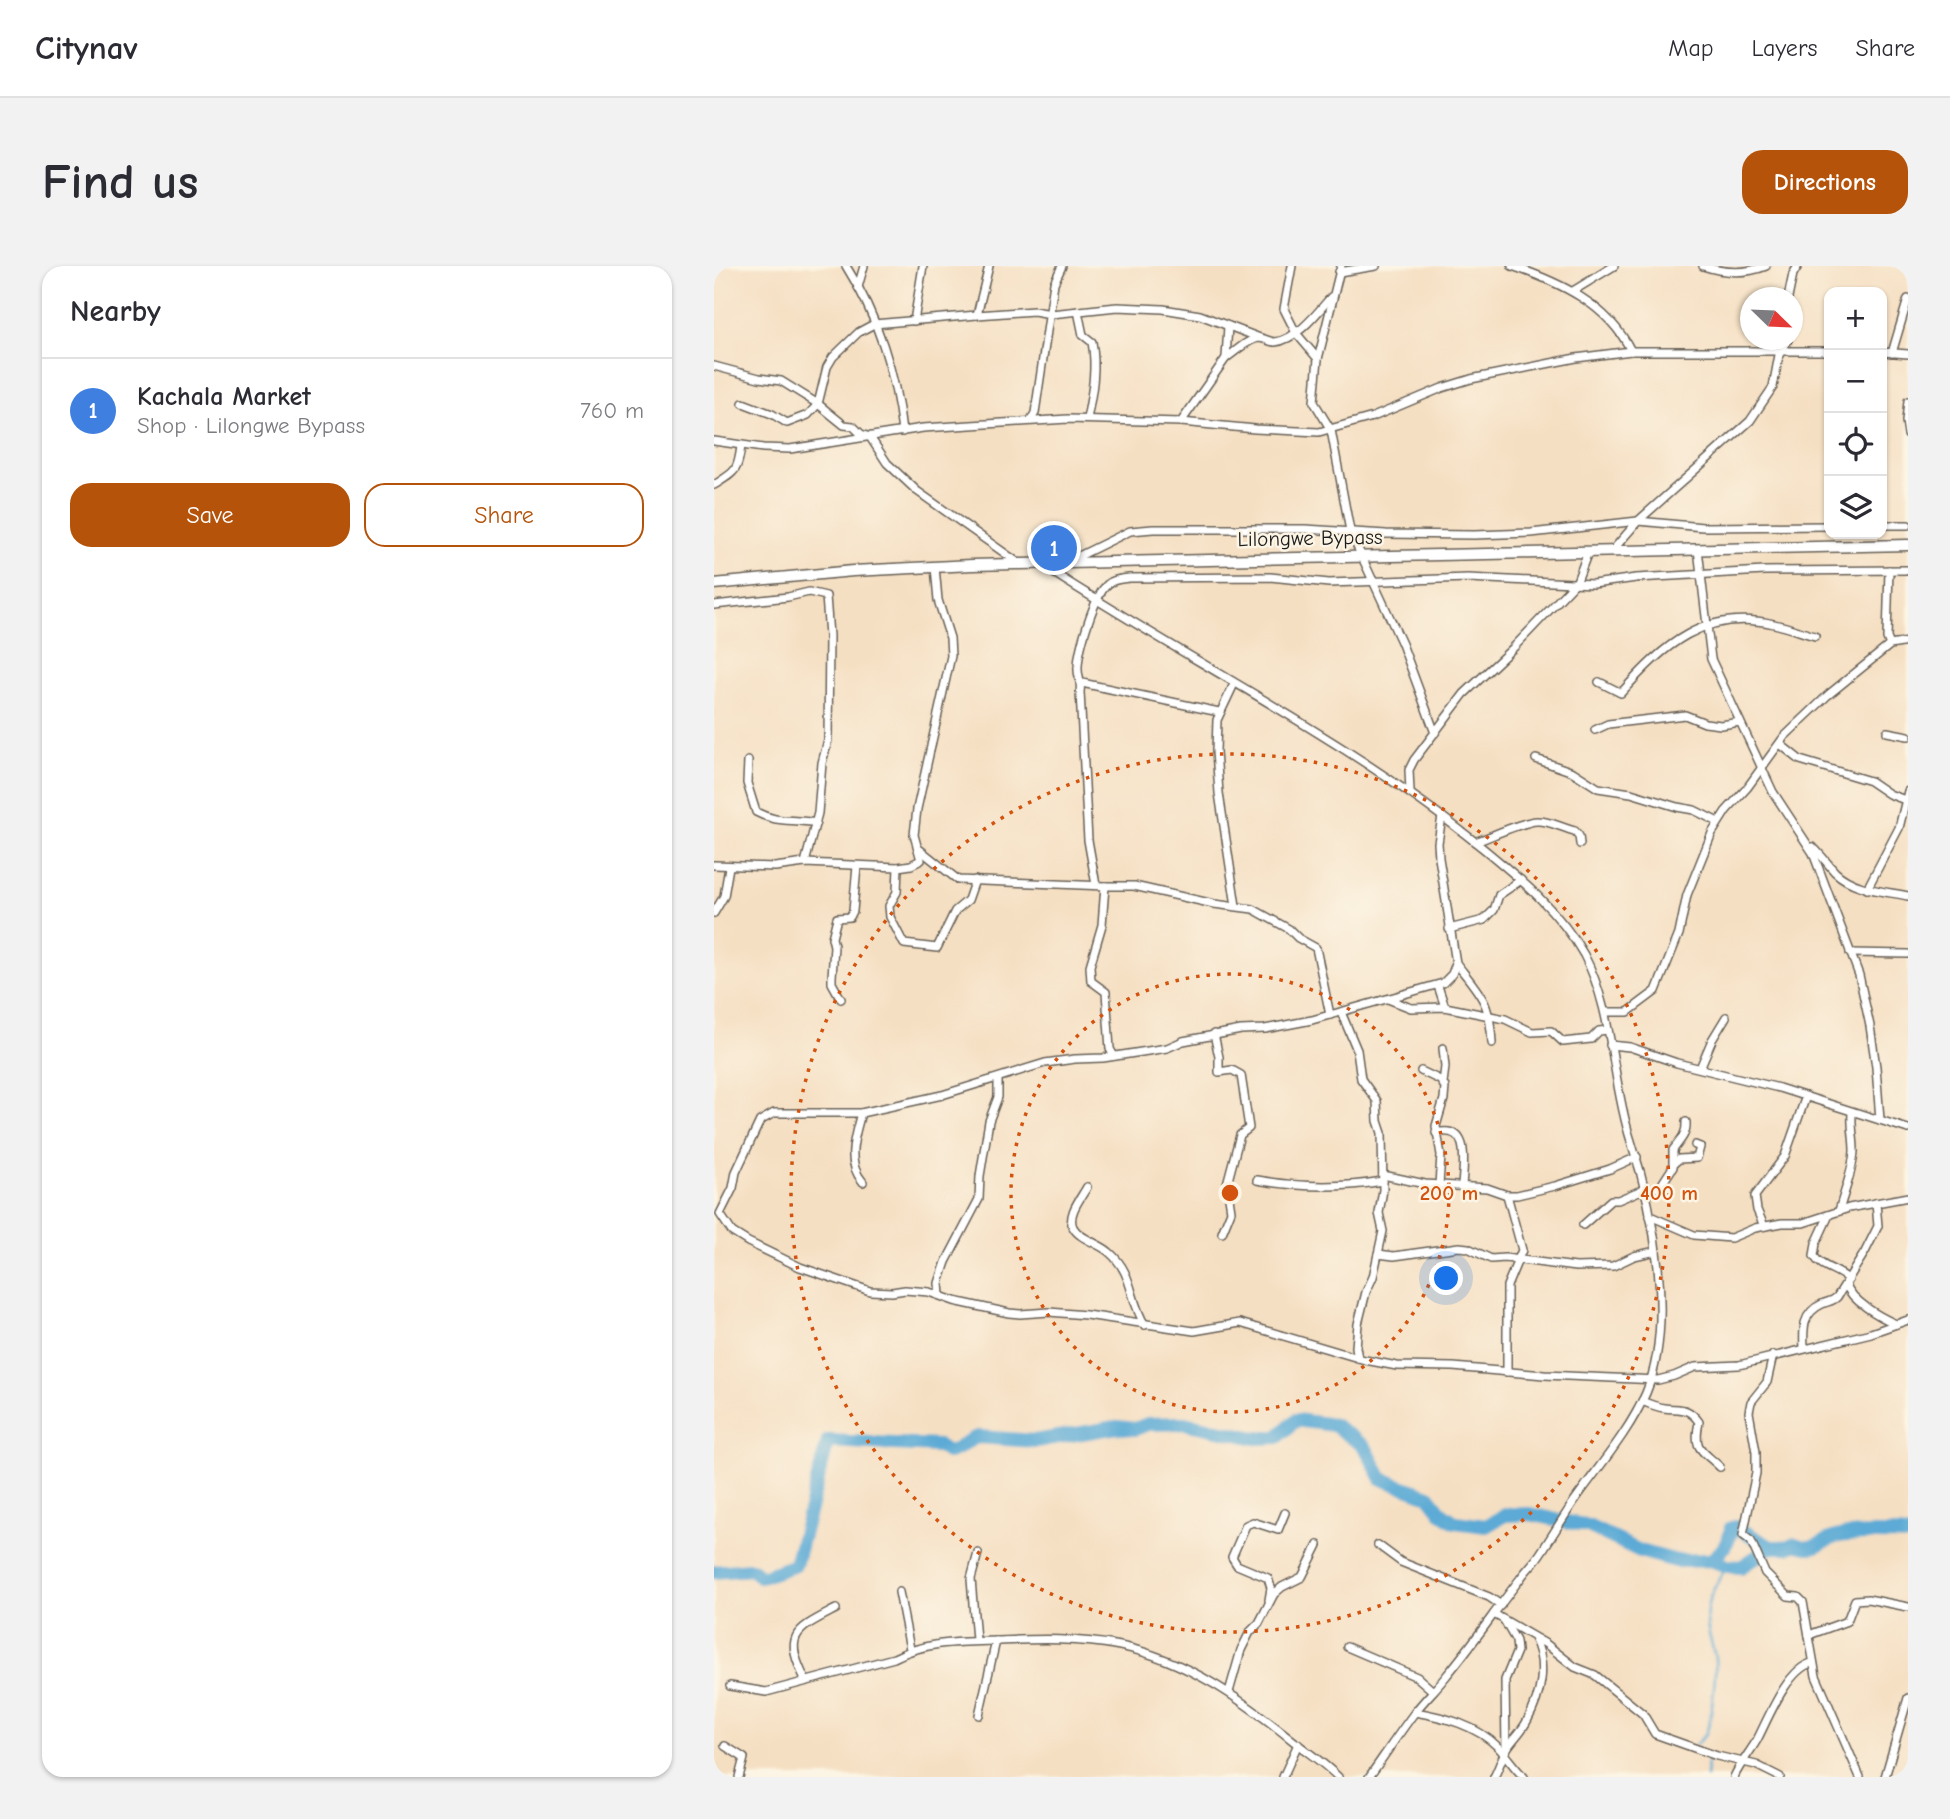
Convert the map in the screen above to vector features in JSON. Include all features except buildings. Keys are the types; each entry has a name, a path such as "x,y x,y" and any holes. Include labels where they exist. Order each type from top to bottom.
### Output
{"main road":[{"name":"Lilongwe Bypass","path":"714,584 853,571 1067,562 1908,545"}],"street":[{"path":"846,266 858,287 894,377 902,432"},
{"path":"858,287 864,266"},
{"path":"914,321 923,266"},
{"path":"977,315 989,266"},
{"path":"1031,420 1035,413 1054,283 1062,266"},
{"path":"1292,266 1284,309 1296,333 1318,359"},
{"path":"1376,266 1340,269 1318,359 1314,402 1331,430 1350,531 1402,644 1435,733"},
{"path":"1512,266 1530,269 1573,291 1604,316 1631,351"},
{"path":"1573,291 1614,266"},
{"path":"1703,266 1746,272 1766,266"},
{"path":"1790,287 1798,266"},
{"path":"743,403 787,422 808,415 818,404 827,367 833,357 859,332 874,324 1034,311 1051,314 1117,307 1200,315 1276,342 1304,328 1334,294"},
{"path":"1892,353 1908,299"},
{"path":"1078,311 1083,335 1092,342 1094,352 1093,386 1087,419"},
{"path":"1226,358 1228,326"},
{"path":"1181,422 1226,358 1250,341 1260,338"},
{"path":"714,441 741,446 790,449 966,424 1087,419 1181,422 1307,433 1331,430 1373,417 1471,379 1576,358 1631,351 1824,351"},
{"path":"1612,551 1638,521 1750,421 1773,387 1782,351"},
{"path":"1887,352 1908,354"},
{"path":"714,366 781,381 818,404 844,425 853,426 861,434 870,437 887,463 908,484 1021,564"},
{"path":"1908,401 1908,435"},
{"path":"714,485 730,477 738,466 741,446"},
{"path":"1887,525 1908,525 1908,514"},
{"path":"1067,562 1130,531 1214,528 1474,535 1531,533 1638,521 1703,527 1824,526"},
{"path":"1698,549 1711,659 1773,792 1813,853 1850,953 1868,1010 1880,1121"},
{"path":"1410,792 1409,770 1413,760 1464,694 1514,647 1577,581 1588,552"},
{"path":"1038,563 1410,792 1443,816 1521,880 1552,910 1573,936 1594,978 1605,1012 1619,1094 1637,1157 1656,1251 1659,1325 1650,1380 1627,1428 1539,1554 1415,1712 1369,1777"},
{"path":"714,865 775,867 805,863 898,867 918,862 921,856 914,835 917,809 951,656 950,638 937,600 934,567"},
{"path":"1096,885 1088,840 1080,692 1082,683 1077,671 1080,650 1097,601 1110,582 1129,578 1270,577 1329,583 1468,578 1517,582 1577,581 1593,584 1636,578 1801,570 1908,570"},
{"path":"1889,570 1890,645"},
{"path":"714,605 788,597 809,592 826,596 829,721 816,823 805,863"},
{"path":"1599,682 1621,693 1642,670 1676,641 1706,624 1727,620 1760,622 1815,636"},
{"path":"1605,1012 1628,1012 1652,996 1660,986 1679,934 1695,872 1718,822 1780,744 1828,695 1890,645 1908,642"},
{"path":"1082,683 1219,712"},
{"path":"1234,684 1219,712 1216,728 1219,793 1236,906"},
{"path":"1594,730 1608,724 1685,715 1705,723 1721,725 1740,722"},
{"path":"1887,732 1908,736"},
{"path":"1780,744 1800,760 1870,781 1889,794 1906,800"},
{"path":"1536,759 1573,772 1598,788 1631,793 1694,810 1718,822"},
{"path":"748,761 747,783 756,812 771,820 803,820 816,823"},
{"path":"1867,889 1899,828 1908,790"},
{"path":"1443,816 1438,843 1439,858 1456,963 1483,997 1489,1016 1492,1043"},
{"path":"1475,842 1536,821 1551,822 1559,828 1575,831 1580,844"},
{"path":"1899,828 1908,830"},
{"path":"1804,839 1837,874 1867,889 1908,896"},
{"path":"919,849 953,878 1134,886 1259,912 1316,948 1330,1015"},
{"path":"841,999 832,983 832,938 837,918 850,917 853,911 857,866"},
{"path":"714,913 724,896 729,867"},
{"path":"898,867 897,892 889,906 893,926 901,934 904,944 937,948 956,911 968,900 975,880"},
{"path":"1449,929 1484,920 1494,910 1499,895 1521,880"},
{"path":"1105,886 1102,925 1090,966 1091,981 1106,992 1110,1049 1114,1056"},
{"path":"1850,953 1908,954"},
{"path":"1456,963 1452,974 1438,985 1330,1015 1265,1029 1214,1034 1167,1048 1061,1060 942,1095 861,1113 774,1113 760,1121 740,1162 733,1188 717,1213 739,1237 814,1272 870,1292 905,1290 940,1295 954,1301 1009,1312 1049,1312 1194,1331 1240,1323 1358,1358 1397,1366 1650,1380 1674,1376 1695,1367 1733,1366 1871,1333 1908,1320"},
{"path":"1438,985 1445,1007"},
{"path":"1388,999 1410,1008 1445,1007 1506,1019 1532,1032 1551,1031 1563,1042 1591,1040 1599,1031 1608,1030"},
{"path":"1341,1012 1357,1050 1361,1079 1377,1101 1382,1133 1383,1178 1379,1213 1383,1231 1373,1277 1366,1292 1358,1324 1358,1358"},
{"path":"1700,1068 1726,1017"},
{"path":"1214,1034 1219,1072 1232,1070 1241,1075 1249,1128 1240,1135 1232,1162 1227,1184 1231,1211 1222,1233"},
{"path":"1610,1045 1630,1047 1677,1063 1806,1096 1908,1129"},
{"path":"1439,1185 1441,1155 1436,1133 1445,1094 1443,1048"},
{"path":"1421,1071 1443,1083"},
{"path":"940,1295 939,1283 946,1262 979,1199 989,1121 998,1097 998,1079"},
{"path":"1764,1226 1757,1210 1755,1196 1785,1156 1806,1096"},
{"path":"1839,1211 1854,1152 1850,1129 1852,1112"},
{"path":"861,1113 852,1149 855,1173 863,1182"},
{"path":"1674,1163 1673,1150 1686,1130 1686,1122"},
{"path":"1436,1133 1447,1130 1456,1133 1462,1140 1462,1187"},
{"path":"1583,1225 1611,1200 1618,1200 1644,1189 1657,1188 1679,1159 1697,1158 1701,1151 1700,1147 1695,1145"},
{"path":"1257,1180 1303,1185 1368,1183 1383,1178 1487,1188 1507,1195 1555,1186 1610,1169 1637,1157"},
{"path":"1087,1187 1071,1215 1073,1228 1111,1252 1130,1280 1145,1325"},
{"path":"1507,1195 1521,1245 1506,1295 1507,1372"},
{"path":"1650,1216 1695,1235 1737,1237 1755,1228 1803,1223 1839,1211 1908,1197"},
{"path":"1804,1348 1802,1330 1809,1314 1821,1304 1834,1300 1878,1226 1876,1203"},
{"path":"1829,1215 1816,1243 1816,1261 1839,1272 1847,1282 1850,1293 1861,1301 1867,1310 1896,1324"},
{"path":"1378,1254 1394,1256 1460,1247 1491,1259 1566,1266 1613,1266 1634,1256 1656,1251"},
{"path":"1773,1355 1767,1382 1751,1402 1749,1412 1756,1452 1756,1473 1743,1535 1751,1541 1765,1573 1788,1596 1798,1597 1803,1602 1812,1663 1860,1777"},
{"path":"1642,1401 1667,1409 1680,1408 1694,1415 1699,1422 1697,1445 1720,1467"},
{"path":"1229,1692 1241,1650 1250,1632 1262,1618 1271,1588 1268,1578 1237,1565 1232,1557 1246,1525 1254,1522 1278,1530 1285,1513"},
{"path":"1269,1601 1282,1587 1302,1577 1318,1545"},
{"path":"1378,1545 1401,1562 1489,1597 1501,1605"},
{"path":"976,1640 971,1579 978,1553"},
{"path":"899,1592 910,1649"},
{"path":"1809,1635 1847,1620 1855,1600 1868,1599 1908,1607"},
{"path":"806,1681 798,1662 794,1640 796,1634 806,1624 836,1609"},
{"path":"1494,1614 1534,1637 1576,1667 1595,1675 1643,1714 1655,1734 1717,1756 1756,1765 1780,1777"},
{"path":"1503,1619 1516,1641 1517,1651 1505,1680 1505,1753"},
{"path":"1494,1777 1505,1753 1527,1721 1541,1680 1541,1658 1534,1637"},
{"path":"730,1686 766,1692 894,1658 910,1649 976,1640 1034,1638 1121,1646 1175,1663 1229,1692 1338,1777"},
{"path":"979,1715 996,1641"},
{"path":"1347,1647 1416,1677 1433,1692"},
{"path":"1734,1777 1767,1721 1770,1708 1798,1671 1812,1663"},
{"path":"1885,1777 1908,1698"},
{"path":"1415,1712 1458,1722 1492,1742 1505,1753 1524,1777"},
{"path":"1283,1777 1298,1745"},
{"path":"725,1746 744,1758 739,1777"}],"waterway":[{"path":"714,1572 751,1569 761,1577 795,1565 828,1441 939,1446 947,1452 956,1450 978,1437 1035,1441 1117,1427 1135,1429 1148,1424 1184,1423 1256,1438 1278,1437 1296,1420 1334,1425 1365,1447 1382,1479 1429,1496 1443,1514 1455,1522 1486,1526 1505,1515 1529,1514 1588,1526 1640,1551 1676,1561 1710,1560 1727,1566 1741,1567 1771,1547 1788,1547 1795,1544 1813,1547 1836,1537 1851,1535 1908,1535"},
{"path":"1710,1560 1724,1547 1731,1528 1736,1527 1771,1547"},
{"path":"1696,1745 1708,1727 1715,1680 1715,1659 1707,1611 1713,1590 1727,1566"},
{"path":"1706,1777 1708,1756"}],"place":[{"name":"Kachala Market","path":"1054,548"}]}
